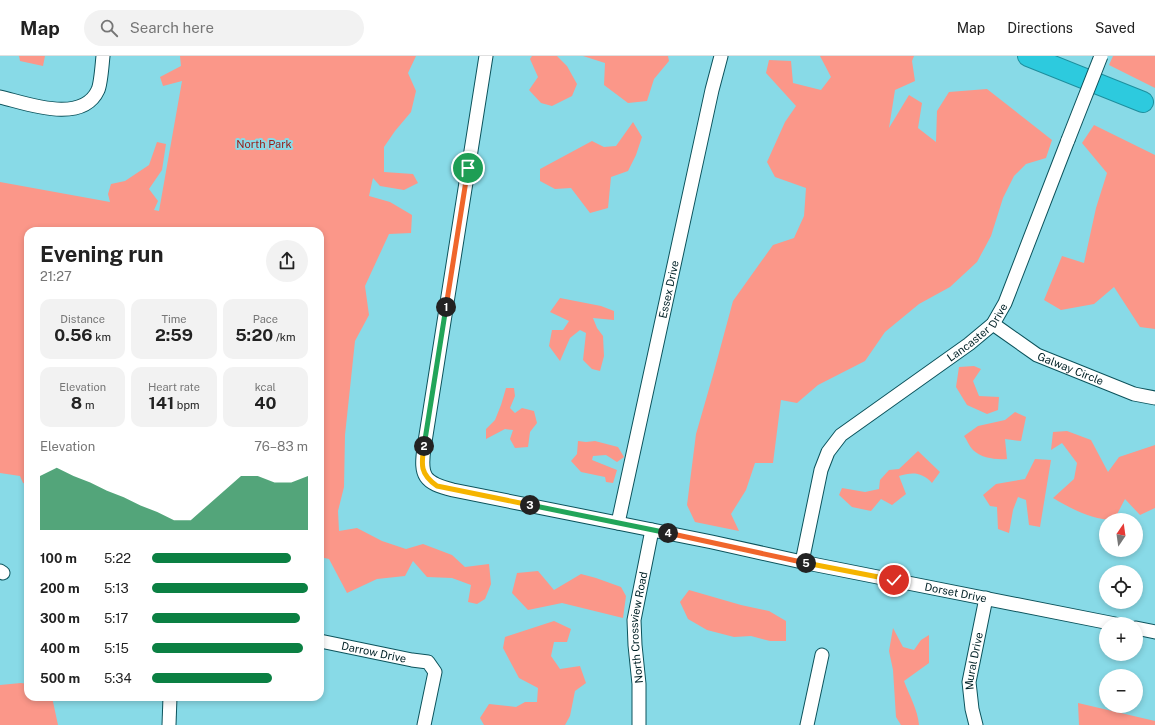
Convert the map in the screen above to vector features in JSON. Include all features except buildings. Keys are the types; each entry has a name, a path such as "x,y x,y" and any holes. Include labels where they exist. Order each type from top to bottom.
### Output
{"highway":[{"path":"1028,56 1149,105"},
{"path":"1052,56 1149,105"}],"street":[{"path":"0,96 56,109 70,109 83,105 98,90 103,56"},
{"name":"Dorset Drive","path":"486,56 422,462 422,468 430,481 437,486 712,542 802,562 1099,621"},
{"name":"Essex Drive","path":"618,523 721,56"},
{"name":"Lancaster Drive","path":"802,562 821,470 828,452 840,435 969,344 993,324 1005,303 1101,56"},
{"name":"Galway Circle","path":"993,324 1037,355 1134,394 1155,398"},
{"name":"North Crossview Road","path":"639,725 640,684 635,645 634,620 652,530"},
{"name":"Mural Drive","path":"976,725 968,682 986,598"},
{"path":"1143,629 1155,632"},
{"name":"Darrow Drive","path":"324,643 428,662 434,672 424,725"},
{"path":"807,725 822,655"},
{"path":"169,725 170,701"}],"green space":[{"path":"19,56 45,56 43,66 20,61"},
{"name":"North Park","path":"180,56 416,56 408,73 416,91 411,112 384,147 384,172 413,174 418,183 404,190 380,186 373,178 369,196 390,202 412,215 411,233 389,234 365,286 369,315 355,341 345,435 344,487 338,511 339,531 357,528 382,541 406,549 423,544 452,555 465,567 489,564 491,584 485,599 477,604 468,602 471,585 452,578 427,577 413,561 405,576 377,579 347,593 329,559 324,558 324,227 24,227 24,483 20,476 0,473 0,182 110,202 108,194 111,184 125,181 149,165 157,142 166,144 162,170 149,189 158,201 154,210 159,211 182,81 163,86 160,77 181,66"},
{"path":"532,56 557,56 567,66 577,84 572,96 552,106 541,103 529,90 538,77 530,59"},
{"path":"583,56 668,56 669,61 654,79 647,101 628,103 604,85 605,63"},
{"path":"820,56 914,56 912,61 915,81 895,90 889,128 909,95 922,103 918,128 936,142 937,111 949,92 987,89 1052,140 1046,158 1026,164 1014,176 1003,198 991,236 977,262 950,287 919,304 885,332 865,361 818,385 797,403 781,400 773,463 755,463 746,490 731,514 739,531 695,522 687,505 696,434 733,301 773,245 794,238 804,216 806,188 775,177 767,162 785,122 796,106 766,73 769,60 791,61 793,83 821,90 831,77"},
{"path":"1113,56 1155,56 1155,88 1109,65"},
{"path":"633,122 642,137 636,155 628,171 611,177 608,208 590,213 571,188 555,189 540,181 540,169 592,141 604,147 616,146"},
{"path":"1094,125 1155,155 1155,329 1140,327 1114,287 1094,304 1061,310 1044,300 1062,256 1084,263 1096,208 1107,173 1082,143"},
{"path":"560,298 601,306 614,311 614,320 593,318 597,328 603,336 604,356 600,371 592,369 583,360 586,333 580,330 570,338 560,361 549,346 552,330 563,330 569,321 550,312"},
{"path":"974,366 981,369 973,381 979,396 999,397 998,410 987,414 967,405 956,387 959,367"},
{"path":"506,388 514,388 515,396 510,408 515,413 522,408 534,411 537,423 530,432 528,447 515,448 510,439 513,430 505,429 486,439 486,429 495,420"},
{"path":"1015,412 1026,417 1021,441 1005,439 1007,459 994,459 984,457 976,453 964,436 978,426 1005,420"},
{"path":"1067,431 1091,440 1108,472 1119,457 1155,445 1155,508 1143,514 1138,513 1125,499 1118,513 1099,513 1099,518 1082,513 1053,498 1074,479 1077,463 1062,443 1051,450 1053,432"},
{"path":"578,441 595,441 618,447 624,457 617,462 606,455 593,456 592,460 617,470 613,483 606,482 605,477 581,472 571,461 577,454"},
{"path":"918,451 940,472 932,483 928,479 917,474 899,476 906,494 892,505 881,499 871,511 852,507 839,495 842,488 865,492 879,489 880,480 889,470 899,469"},
{"path":"1035,459 1051,460 1040,527 1029,525 1026,500 1018,497 1013,510 1009,533 998,529 997,507 990,506 983,495 996,484 1025,479"},
{"path":"538,571 554,590 581,574 621,587 626,596 623,618 562,603 528,610 512,593 517,573"},
{"path":"689,590 741,605 769,611 786,621 786,641 770,641 751,636 734,637 707,630 688,619 680,602"},
{"path":"554,621 571,629 567,642 554,642 551,656 560,669 580,666 586,683 575,691 570,716 565,725 484,725 480,718 489,704 516,707 525,702 537,702 538,688 519,678 503,648 505,637"},
{"path":"893,628 903,647 914,650 921,640 929,635 929,663 904,681 915,708 919,725 901,725 896,717 893,670 889,651"},
{"path":"24,683 24,701 53,701 58,725 0,725 0,685"},
{"path":"1078,703 1099,708 1099,713 1121,713 1155,721 1155,725 1079,725"}],"route":[{"path":"468,168 422,462 422,468 430,481 437,486 453,490 894,580"}]}
